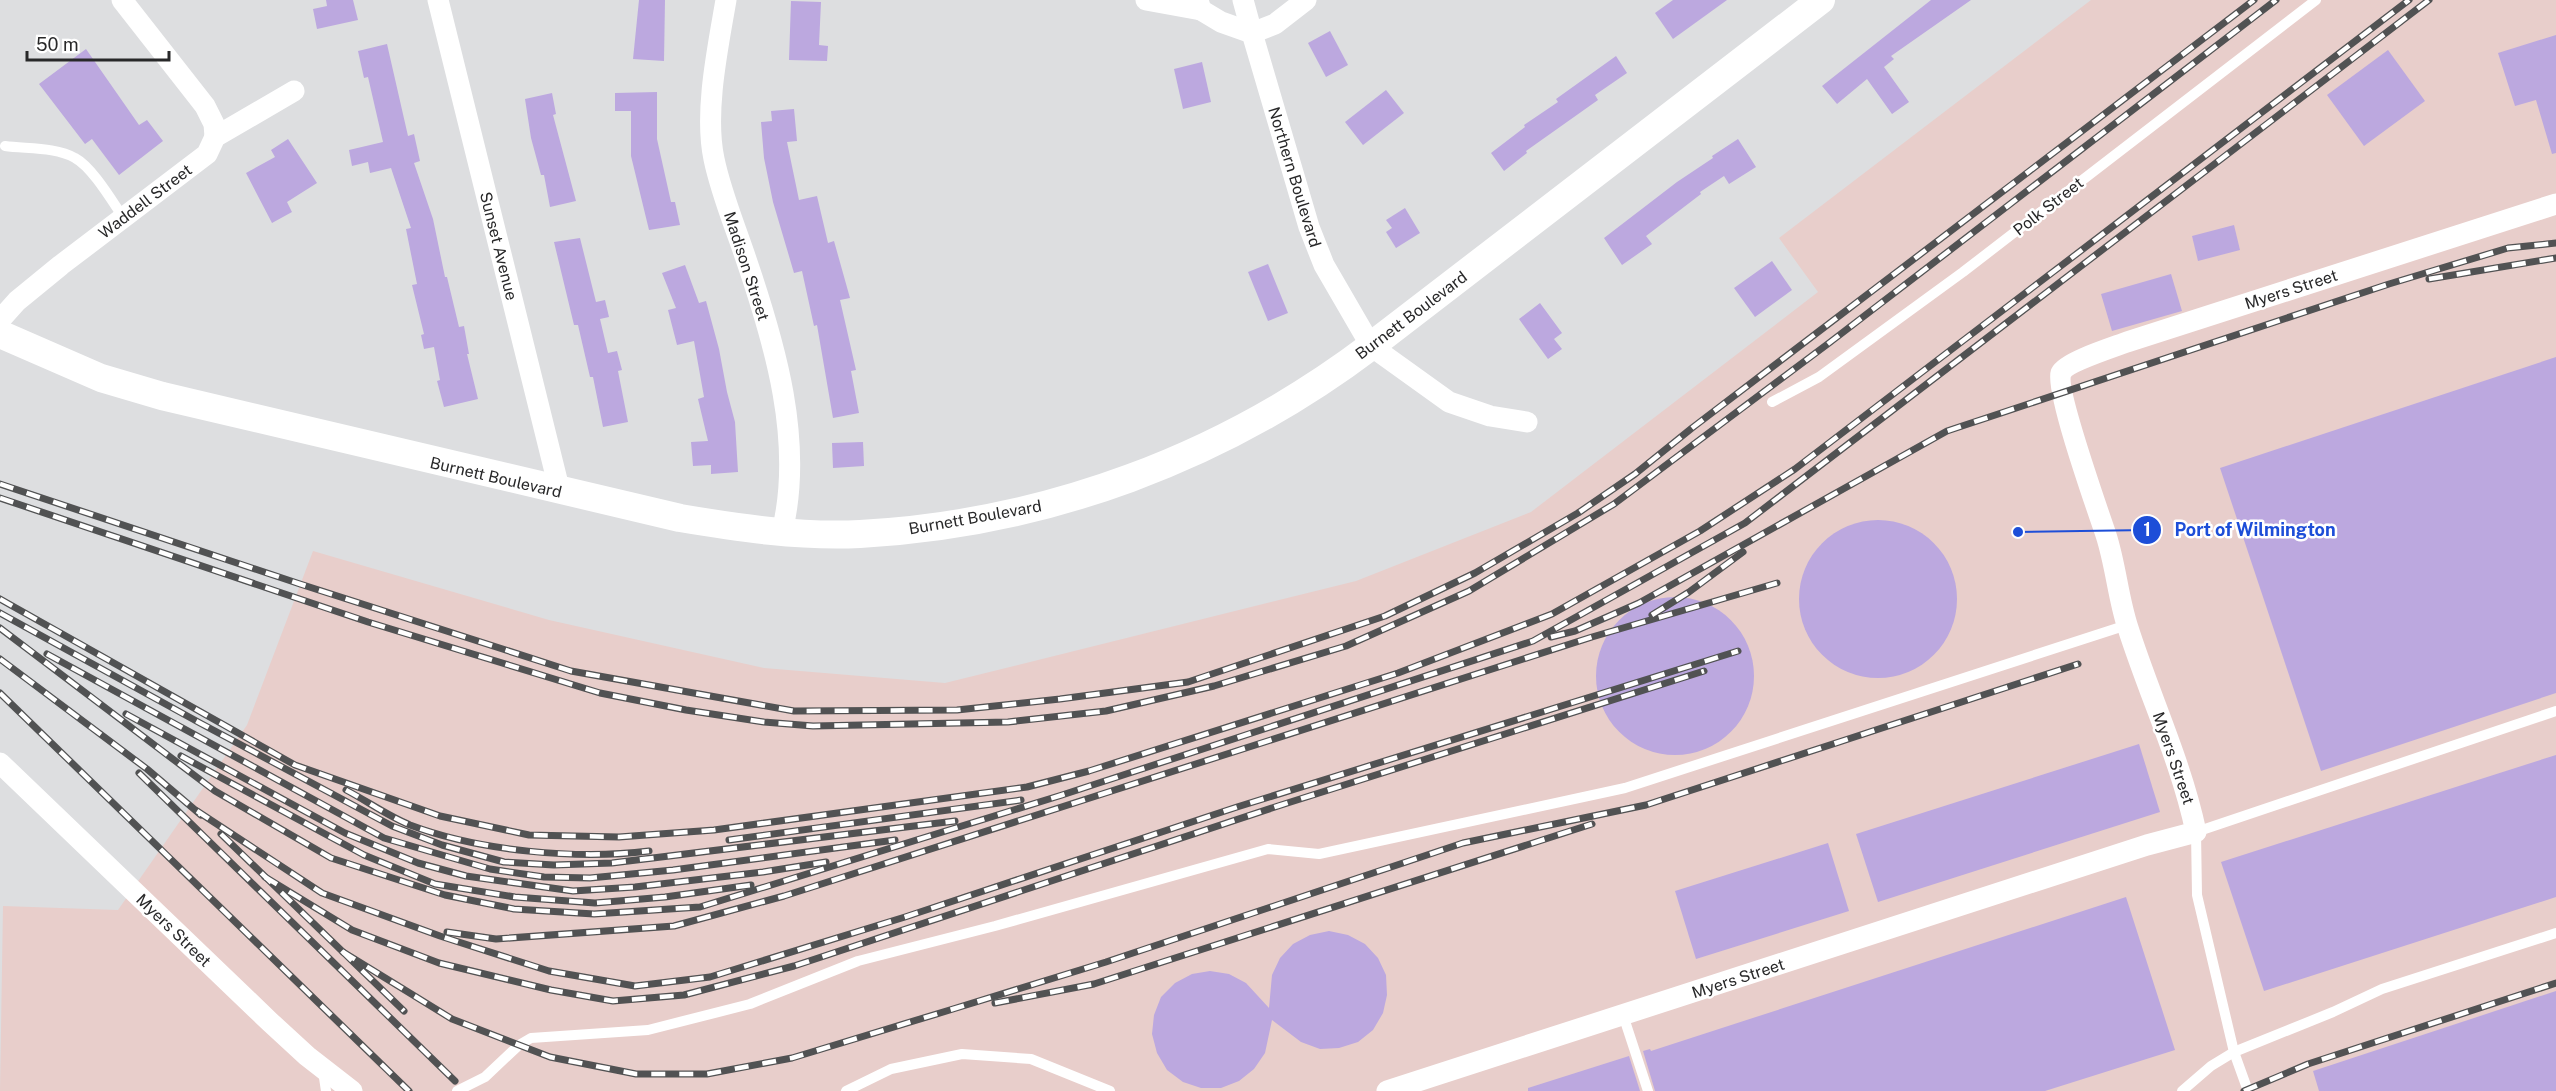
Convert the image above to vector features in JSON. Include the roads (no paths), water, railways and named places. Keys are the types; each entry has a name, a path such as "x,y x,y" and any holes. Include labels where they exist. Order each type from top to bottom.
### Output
{"main road":[{"name":"Burnett Boulevard","path":"0,334 102,378 162,396 560,492 680,518 782,532 859,534 981,520 1070,499 1157,468 1231,435 1313,387 1371,346 1821,0"}],"street":[{"path":"122,0 205,106 214,124 215,137"},
{"name":"Sunset Avenue","path":"438,0 560,492"},
{"name":"Madison Street","path":"726,0 714,84 712,142 720,181 750,268 782,388 790,465 782,532"},
{"path":"1146,0 1199,5 1221,22 1252,33 1275,24 1306,0"},
{"name":"Northern Boulevard","path":"1243,0 1309,227 1324,265 1371,346"},
{"name":"Waddell Street","path":"0,320 17,301 207,154 215,137 294,91"},
{"name":"Myers Street","path":"1387,1091 2196,831 2191,806 2167,732 2127,625 2111,550 2069,418 2060,381 2064,369 2127,342 2556,204"},
{"path":"1371,346 1449,402 1490,416 1527,422"},
{"name":"Myers Street","path":"0,763 261,1014 322,1068 352,1091"}],"lane":[{"name":"Polk Street","path":"1772,402 1820,377 1963,272 2316,0"},
{"path":"5,146 49,151 76,158 100,183 123,217"},
{"path":"457,1091 485,1077 519,1045 531,1038 648,1029 750,1004 858,961 995,926 1268,849 1319,854 1625,788 2127,625"},
{"path":"2248,1091 2235,1052 2197,895 2196,831 2556,711"},
{"path":"2182,1091 2211,1066 2235,1052 2333,1012 2382,989 2556,933"},
{"path":"1623,1015 1648,1091"},
{"path":"846,1091 891,1070 962,1054 1031,1059 1110,1091"},
{"path":"322,1068 326,1091"}],"railway":[{"path":"0,484 571,671 794,711 957,710 1188,682 1385,616 1475,573 1578,513 1635,474 1692,428 2254,0"},
{"path":"0,498 368,622 600,693 686,710 764,722 813,726 1008,722 1106,711 1214,686 1346,646 1469,591 1614,504 1829,343 2276,0"},
{"path":"0,599 295,765 440,816 529,835 619,837 714,830 1027,787 1089,771 1398,673 1552,614 1700,531 1795,469 2409,0"},
{"path":"0,628 215,791 331,858 445,895 514,909 594,914 700,907 1062,795 1533,641 1745,523 2429,0"},
{"path":"1551,637 1575,631 1639,603 1947,431 2389,284 2508,248 2556,243"},
{"path":"2429,279 2556,258"},
{"path":"1652,615 1689,592 1743,552"},
{"path":"447,932 496,939 674,926 784,896 1592,637 1777,583"},
{"path":"0,613 392,826 442,845 504,862 554,865 612,863 955,821"},
{"path":"197,811 322,893 440,936 549,971 635,986 710,977 905,917 1237,807 1738,651"},
{"path":"47,654 384,838 490,869 544,877 590,878 673,870 895,840"},
{"path":"0,659 147,769 201,815"},
{"path":"343,952 452,1019 550,1057 636,1074 707,1074 792,1058 953,1009 1106,962 1463,843 1646,805 2078,664"},
{"path":"265,877 352,930 439,963 551,990 613,1001 684,995 794,966 1278,806 1704,671"},
{"path":"0,693 409,1091"},
{"path":"126,714 345,833 418,863 466,876 573,891 635,887 826,862"},
{"path":"181,756 364,855 435,884 515,897 595,903 665,897 751,885"},
{"path":"139,773 455,1081"},
{"path":"346,790 410,825 466,841 560,854 621,854 649,851"},
{"path":"729,840 1021,800"},
{"path":"995,1003 1094,984 1592,824"},
{"path":"221,834 404,1011"},
{"path":"2244,1091 2308,1064 2556,983"}],"place":[{"name":"Port of Wilmington","path":"2018,532"}]}
